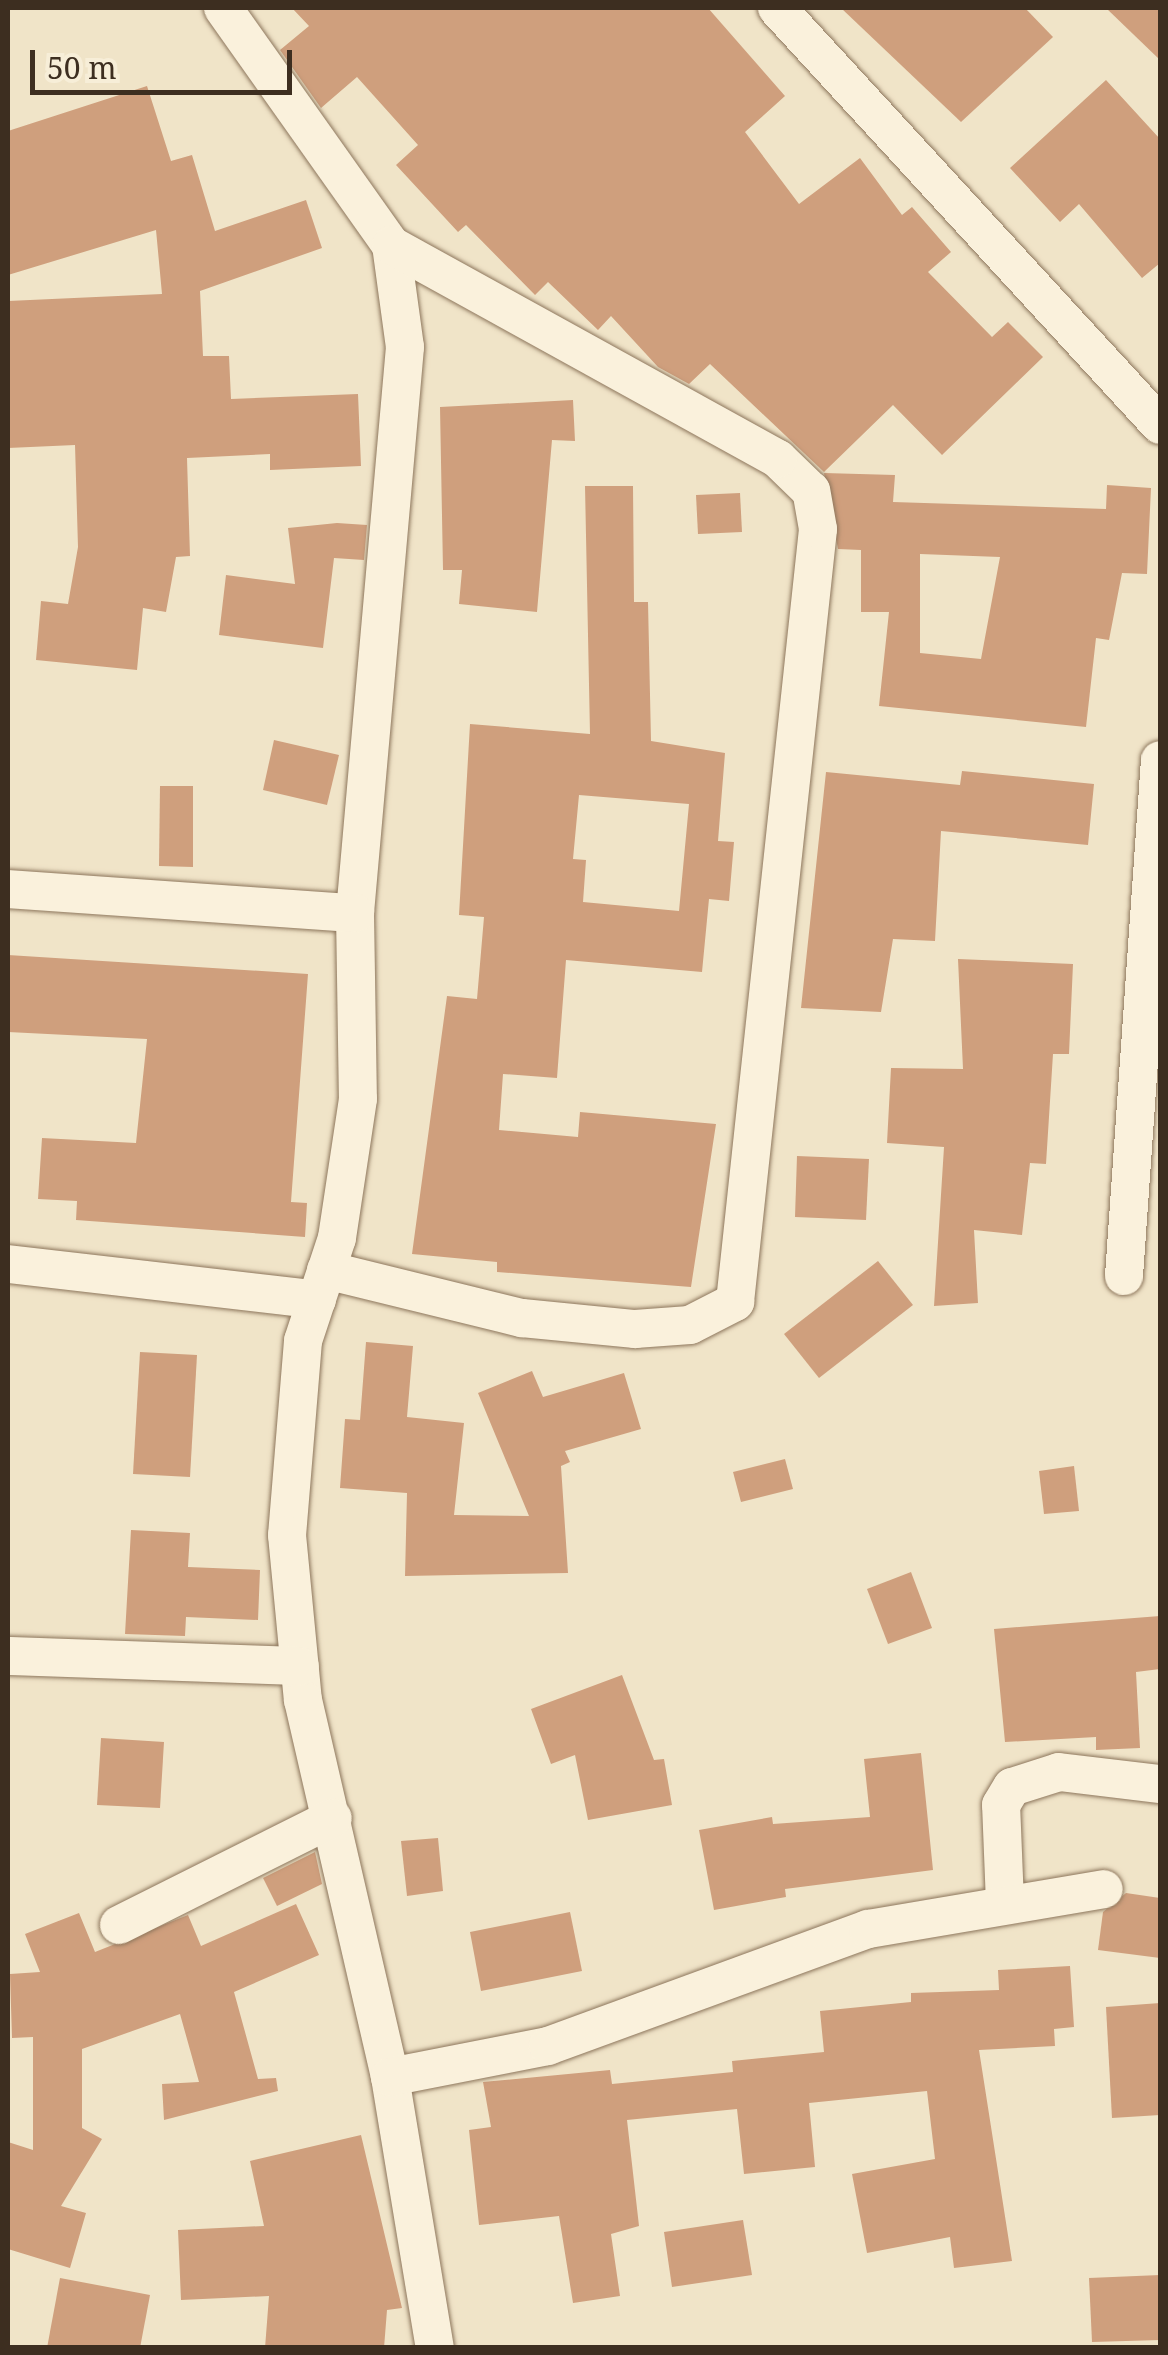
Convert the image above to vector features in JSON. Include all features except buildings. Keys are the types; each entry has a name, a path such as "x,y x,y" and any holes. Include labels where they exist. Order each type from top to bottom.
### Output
{"street":[{"path":"8,1264 322,1285 522,1318 635,1328 690,1325 735,1302 818,529 811,491 778,459 390,245 223,8"},
{"path":"776,8 1160,425"},
{"path":"390,245 405,347 355,914 358,1099 322,1285 291,1418 287,1535 300,1666 390,2077 436,2348"},
{"path":"1124,1276 1160,760"},
{"path":"8,889 355,914"},
{"path":"8,1656 300,1666"},
{"path":"1005,1903 1002,1805 1012,1786 1059,1772 1160,1784"},
{"path":"119,1926 333,1818"},
{"path":"390,2077 548,2046 868,1929 1104,1889"}]}
